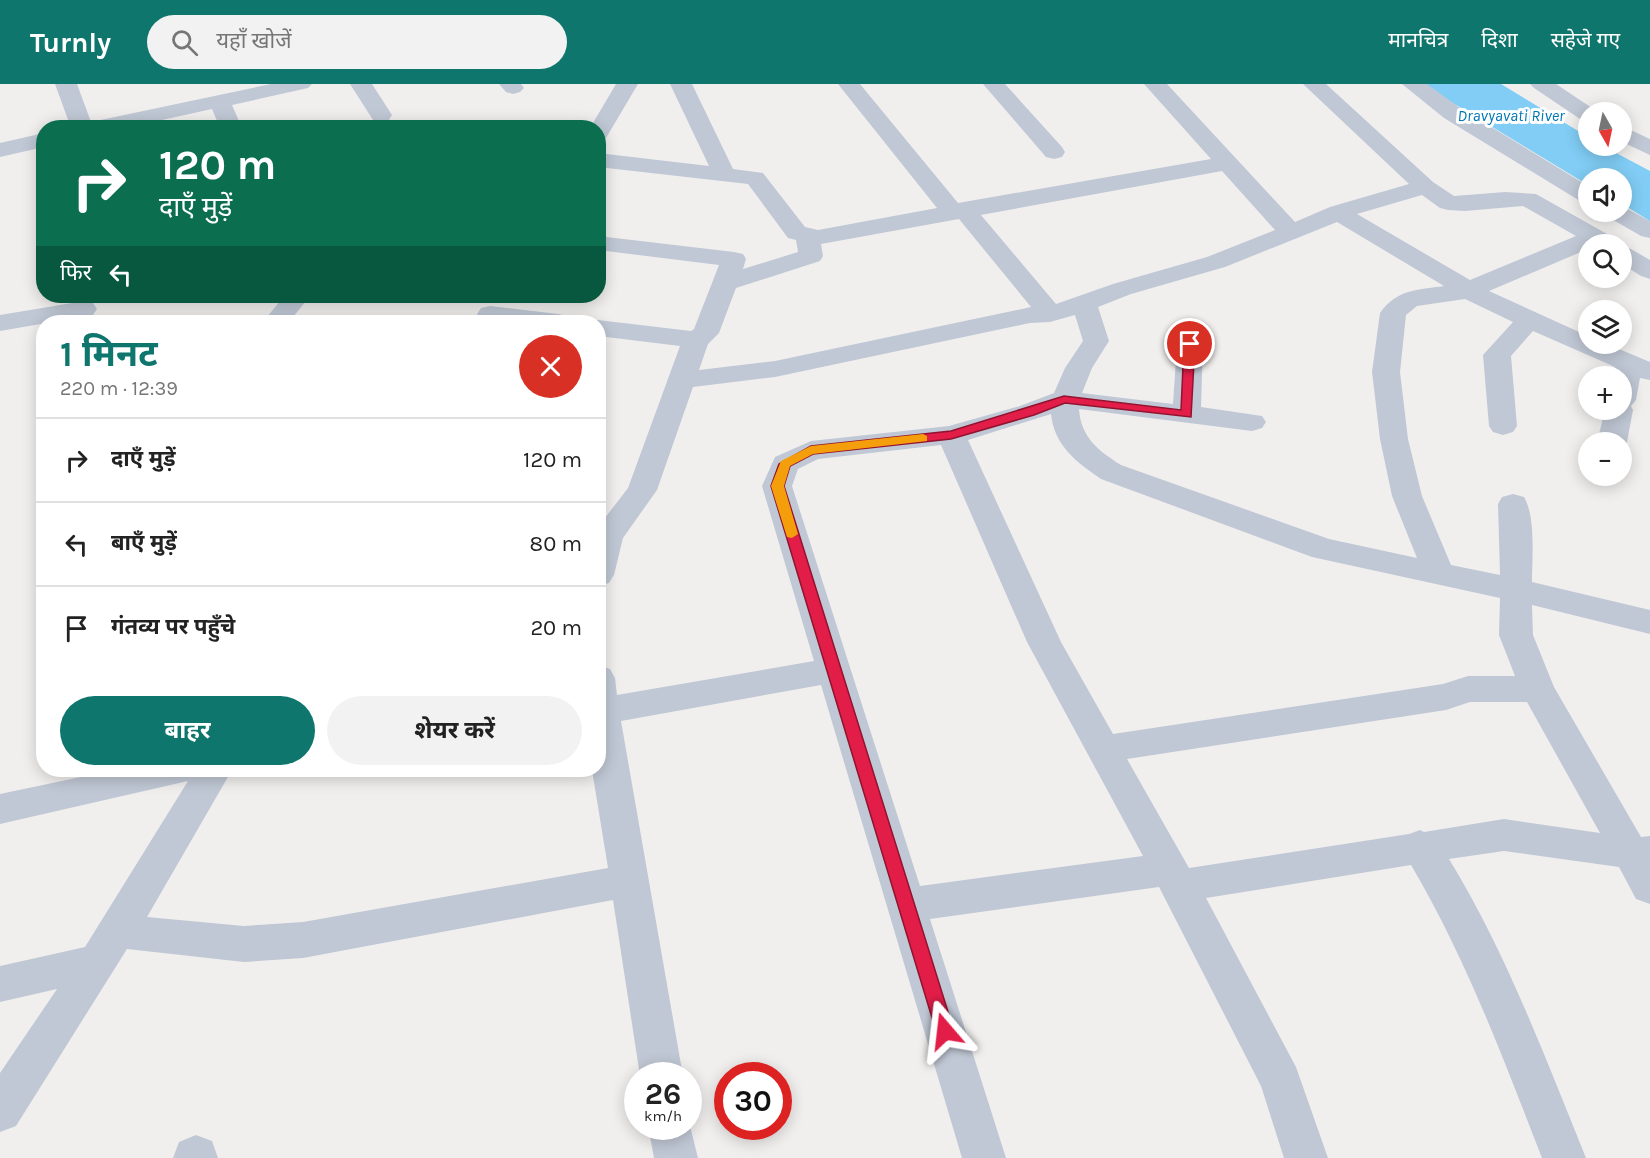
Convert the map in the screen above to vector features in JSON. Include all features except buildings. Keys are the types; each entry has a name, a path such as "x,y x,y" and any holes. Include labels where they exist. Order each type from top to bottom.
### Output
{"street":[{"path":"66,84 79,120"},
{"path":"129,120 301,84"},
{"path":"361,84 381,115"},
{"path":"606,120 627,84"},
{"path":"681,84 724,174"},
{"path":"849,84 1050,314"},
{"path":"994,84 1054,152"},
{"path":"1155,84 1291,233"},
{"path":"1314,84 1425,187 1448,203 1505,199 1528,200 1589,234"},
{"path":"1413,84 1452,113 1578,189"},
{"path":"1541,84 1578,108"},
{"path":"219,100 228,120"},
{"path":"1632,138 1650,148"},
{"path":"0,150 36,142"},
{"path":"606,161 755,178 797,233 818,237 1228,163"},
{"path":"681,380 775,369 1030,315 1050,314 1122,289 1216,262 1338,212 1425,187"},
{"path":"1338,212 1467,291 1640,368 1632,382"},
{"path":"1632,221 1650,231"},
{"path":"725,283 811,256 807,236"},
{"path":"606,244 734,259 706,333 696,340 642,490 608,536 606,544"},
{"path":"1439,574 1407,496 1394,439 1386,372 1393,313 1409,299 1467,291 1578,250"},
{"path":"1632,260 1650,271"},
{"path":"282,315 291,303"},
{"path":"1083,304 1096,341 1084,358 1064,399 1066,430 1084,453 1111,472 1323,549 1516,590 1650,622"},
{"path":"47,315 83,309"},
{"path":"491,311 515,315"},
{"path":"0,323 36,317"},
{"path":"1503,426 1497,355 1529,320"},
{"path":"606,329 696,340"},
{"path":"1187,414 1190,344"},
{"path":"984,1158 777,486 785,464 811,450 951,435 1030,412 1064,399 1252,422"},
{"path":"951,435 1044,642 1174,877 1281,1081 1306,1158"},
{"path":"1513,504 1516,533 1516,635 1537,689 1640,853 1650,887"},
{"path":"606,691 834,670"},
{"path":"1103,749 1446,698 1468,689 1537,689"},
{"path":"606,731 660,1062"},
{"path":"0,808 67,782 113,777"},
{"path":"0,1111 107,946 210,777"},
{"path":"906,905 1174,877 1504,835 1640,853"},
{"path":"1420,846 1459,913 1514,1032 1564,1158"},
{"path":"0,984 107,946 244,944 303,940 629,881"},
{"path":"673,1140 676,1158"}],"water":[{"name":"Dravyavati River","path":"1426,84 1501,84 1578,131 1578,156 1622,156 1650,171 1650,221 1632,210 1632,168 1578,168 1578,179 1438,94"}],"slow traffic":[{"path":"792,534 777,486 785,464 811,450 923,438"}],"route":[{"path":"945,1031 777,486 785,464 811,450 951,435 1030,412 1064,399 1187,414 1190,344"}]}
